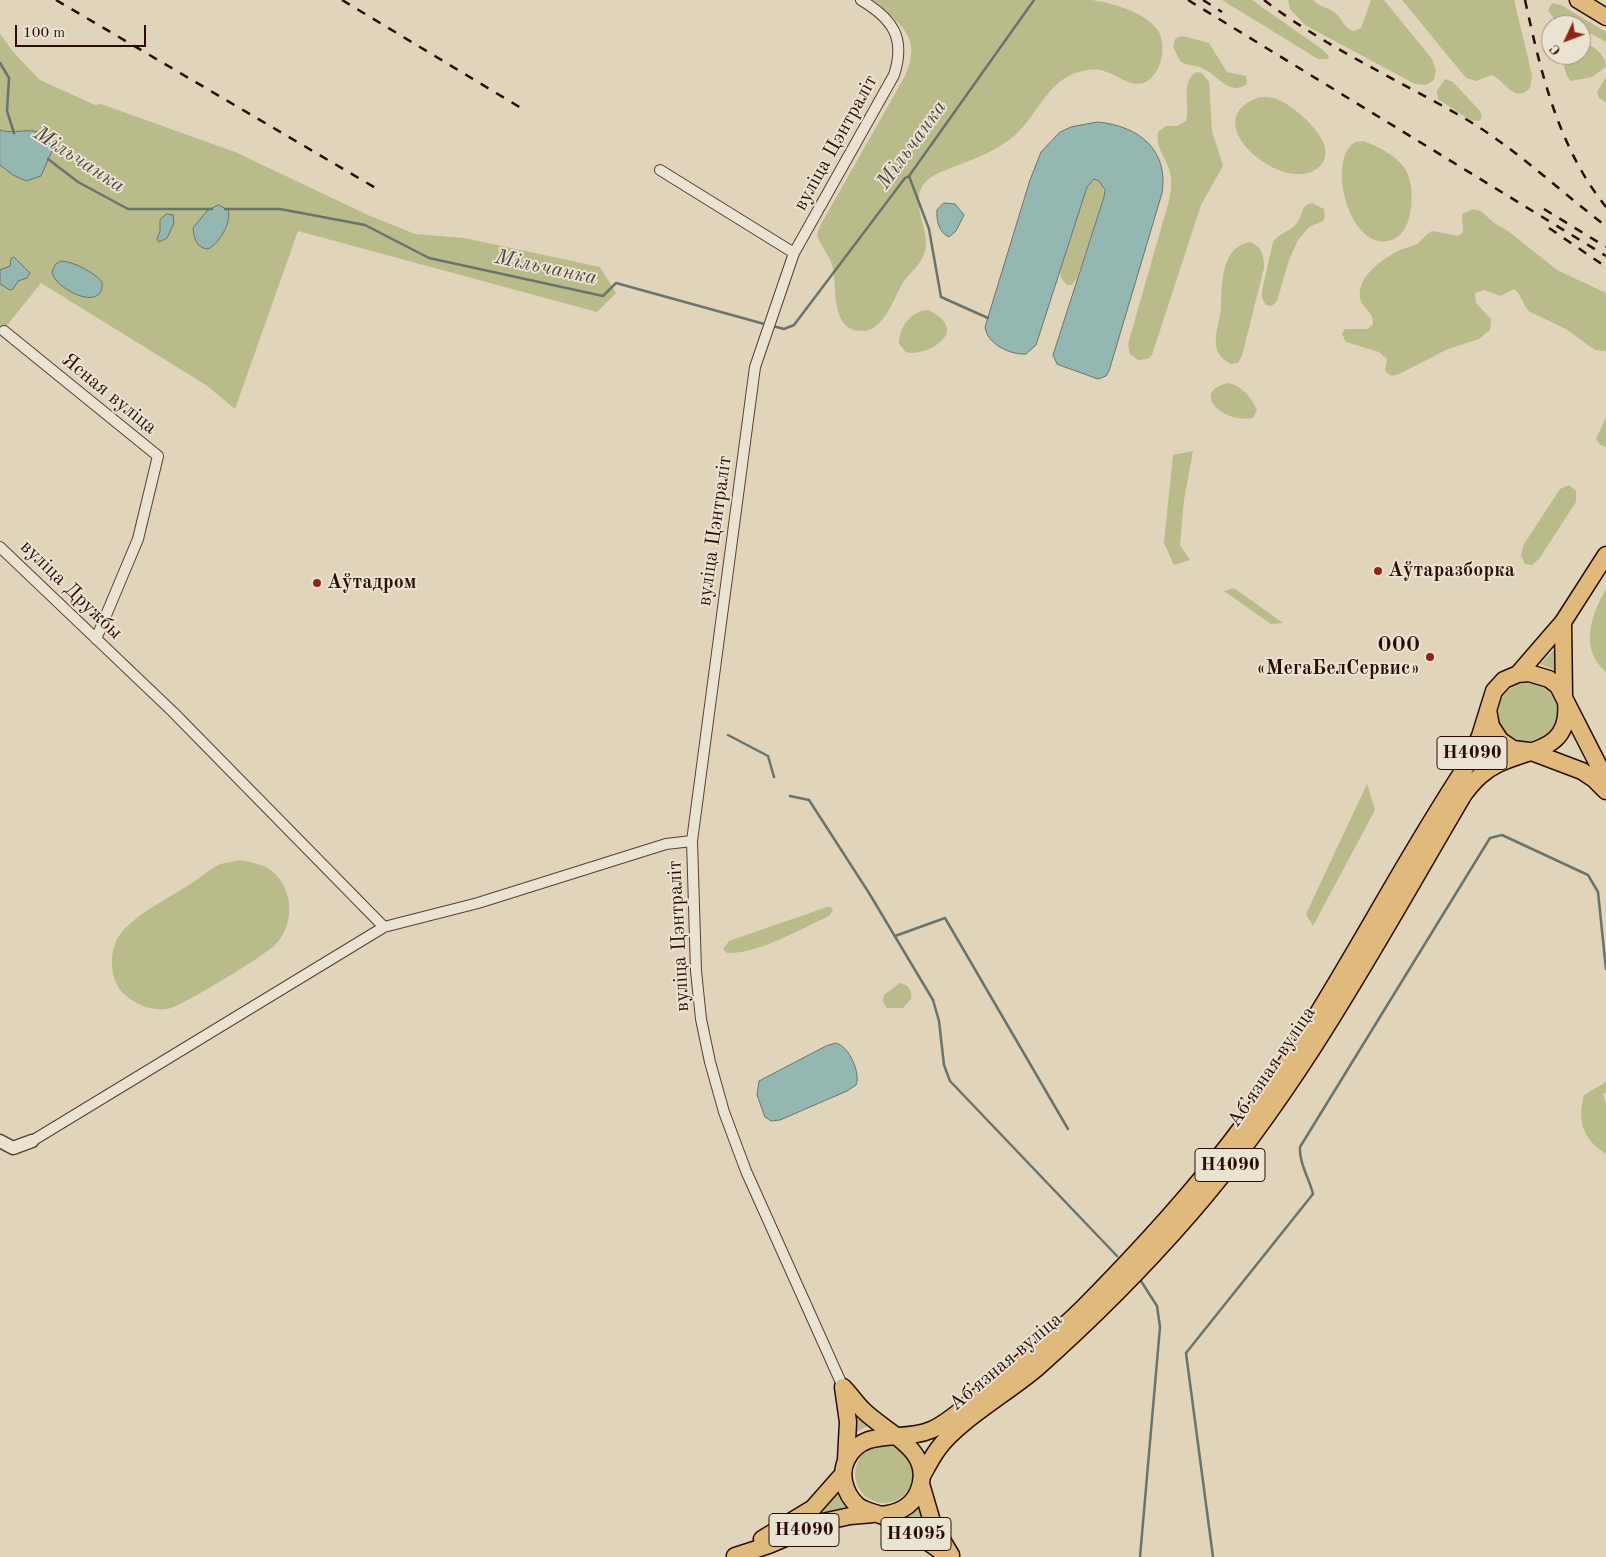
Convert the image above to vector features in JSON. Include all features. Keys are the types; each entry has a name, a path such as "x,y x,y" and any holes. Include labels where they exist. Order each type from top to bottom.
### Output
{"main road":[{"path":"1578,0 1606,17"},
{"name":"Н4090","path":"1456,793 1494,691 1504,680 1518,674 1563,622 1606,555"},
{"name":"Н4090","path":"1456,793 1480,774 1497,764 1529,751 1546,747 1559,736 1567,714 1563,622"},
{"path":"1518,674 1528,673 1544,677 1558,686 1606,780"},
{"name":"Н4090","path":"1488,710 1491,726 1500,740 1513,748 1529,751"},
{"path":"1529,751 1582,771 1594,779 1606,791"},
{"name":"Абʼязная вуліца","path":"896,1438 920,1434 941,1425 1009,1373 1080,1311 1182,1203 1284,1068 1456,793"},
{"name":"Абʼязная вуліца","path":"922,1480 938,1448 954,1433 1036,1369 1092,1318 1189,1214 1233,1162 1295,1076 1373,950 1456,793"},
{"path":"843,1387 863,1410 896,1438 907,1444 915,1453 920,1464 922,1480"},
{"path":"843,1387 848,1422 844,1467"},
{"name":"Н4090","path":"733,1556 814,1508 858,1444 876,1436 896,1438"},
{"name":"Н4090","path":"844,1467 847,1492 858,1506 878,1514"},
{"name":"Н4090","path":"733,1556 769,1545 823,1522 850,1516 894,1513 906,1507 916,1497 922,1480"},
{"name":"Н4095","path":"922,1480 933,1525 951,1557"},
{"name":"Н4095","path":"878,1514 921,1537 951,1557"}],"street":[{"name":"вуліца Цэнтраліт","path":"843,1387 746,1172 724,1112 701,1019 696,971 692,841 755,368 794,254 894,75 900,58 898,42 892,27 880,12 862,0"},
{"path":"660,170 794,254"},
{"name":"Ясная вуліца","path":"4,332 158,456 138,539 96,639"},
{"name":"вуліца Дружбы","path":"0,547 180,718 384,927"},
{"path":"0,1142 13,1148 32,1142 384,927 478,903 666,844 692,841"}],"green space":[{"path":"873,0 1092,0 1118,6 1144,18 1157,29 1163,48 1158,69 1144,83 1133,83 1110,73 1096,70 1081,71 1063,79 1048,94 1022,128 1006,142 989,152 941,172 928,180 921,189 919,199 926,242 924,255 904,281 883,319 870,329 862,331 852,329 845,324 840,316 835,296 833,268 817,235 820,226 905,76 910,62 910,41 906,32 900,24"},
{"path":"1222,0 1252,0 1323,50 1329,56 1328,59 1318,59"},
{"path":"1288,0 1313,0 1334,12 1350,30 1354,31 1361,28 1371,0 1384,0 1432,59 1436,71 1434,80 1426,85 1415,84 1305,25 1290,9"},
{"path":"1402,0 1514,0 1532,75 1530,88 1520,94 1510,90 1492,75 1476,81 1466,78"},
{"path":"1552,3 1561,5 1578,15 1551,15 1548,10"},
{"path":"1591,23 1606,32 1606,42 1591,34"},
{"path":"0,34 14,53 40,80 95,105 101,104 235,152 368,215 415,234 464,238 600,267 616,293 597,312 298,231 235,409 206,385 41,283 8,324 0,330"},
{"path":"1182,36 1209,43 1227,72 1246,76 1247,84 1234,88 1223,83 1202,68 1180,61 1173,47 1175,39"},
{"path":"1591,46 1604,58 1606,67 1592,77 1571,81 1567,76 1564,65 1591,65"},
{"path":"1197,72 1202,73 1209,82 1212,131 1223,166 1201,205 1152,355 1148,359 1138,360 1130,354 1128,344 1168,204 1171,187 1169,169 1158,142 1158,132 1166,126 1177,126 1186,121 1188,81"},
{"path":"1606,77 1606,102 1599,98 1597,92"},
{"path":"1445,79 1453,82 1480,111 1482,117 1479,121 1470,120 1438,99 1437,91"},
{"path":"1260,97 1279,100 1308,121 1323,143 1326,153 1323,163 1313,171 1298,174 1280,171 1263,162 1248,149 1238,135 1235,121 1242,107"},
{"path":"1363,141 1394,157 1407,172 1410,179 1412,198 1409,218 1401,234 1394,239 1379,241 1366,235 1355,222 1347,205 1342,168 1346,153 1355,142"},
{"path":"1094,179 1103,184 1104,197 1077,278 1072,285 1067,285 1061,278 1060,271 1087,187"},
{"path":"1312,203 1324,209 1325,217 1323,221 1309,227 1298,240 1289,260 1277,301 1272,306 1266,305 1262,298 1262,291 1273,242 1296,224 1305,206"},
{"path":"1473,209 1481,211 1494,223 1508,231 1557,270 1606,293 1606,351 1595,350 1566,329 1530,312 1514,289 1500,296 1484,290 1475,293 1476,303 1491,319 1490,330 1479,339 1448,349 1399,374 1392,376 1387,373 1385,369 1387,359 1379,352 1346,342 1342,334 1345,329 1368,329 1373,324 1372,316 1360,297 1360,289 1363,282 1372,269 1398,251 1417,244 1432,231 1458,236 1463,232 1462,214"},
{"path":"1249,242 1257,246 1261,252 1264,268 1242,356 1238,363 1231,364 1223,359 1216,346 1224,269 1233,252"},
{"path":"928,310 941,318 946,327 946,335 941,342 924,351 906,352 899,344 903,326 916,313"},
{"path":"1229,383 1242,389 1252,401 1257,410 1253,418 1241,419 1230,416 1214,405 1211,399 1212,392 1218,387"},
{"path":"1606,417 1606,447 1600,445 1596,439"},
{"path":"1193,451 1184,500 1180,545 1190,560 1174,565 1164,543 1173,455"},
{"path":"1569,485 1576,491 1576,502 1539,559 1532,565 1525,564 1521,555 1524,544 1560,489"},
{"path":"1234,588 1283,623 1271,624 1224,591"},
{"path":"1606,589 1606,672 1592,653 1590,632 1596,610"},
{"path":"1559,645 1557,671 1540,664"},
{"path":"1528,683 1540,685 1553,696 1558,713 1556,725 1545,738 1528,743 1516,741 1503,730 1498,713 1500,701 1511,688"},
{"path":"1482,745 1496,757 1478,770 1473,766"},
{"path":"1367,784 1375,810 1313,926 1306,914"},
{"path":"240,860 272,871 285,887 288,897 289,918 282,937 275,945 221,981 167,1009 149,1008 138,1004 123,993 115,980 112,964 114,947 121,933 145,912 214,868 221,864"},
{"path":"831,907 833,910 829,916 779,940 739,952 727,953 723,949 729,941"},
{"path":"900,983 909,988 911,999 903,1008 887,1008 883,1002 884,995"},
{"path":"1606,1082 1606,1093 1603,1094 1606,1104 1606,1154 1587,1136 1581,1114 1584,1095"},
{"path":"852,1401 869,1425 850,1436"},
{"path":"878,1445 890,1445 905,1453 913,1468 913,1480 905,1495 890,1503 878,1503 863,1495 855,1480 855,1468 863,1453"},
{"path":"837,1485 854,1510 792,1525"},
{"path":"922,1503 942,1544 901,1520"}],"water":[{"path":"1098,122 1113,124 1126,129 1148,143 1156,153 1161,164 1163,178 1162,193 1109,371 1106,376 1098,379 1057,364 1053,355 1104,197 1105,190 1099,181 1094,179 1087,187 1036,345 1026,354 1013,353 1000,347 990,339 985,327 1030,180 1041,152 1060,132 1071,127"},
{"path":"0,130 8,132 30,131 43,135 52,151 41,176 26,181 13,175 0,165"},
{"path":"944,203 955,204 964,215 956,231 949,237 939,226 937,218 937,210"},
{"path":"219,205 228,210 229,215 224,232 208,249 201,247 196,242 193,228 207,211"},
{"path":"167,214 173,215 174,223 167,238 159,242 157,239 160,231 160,220"},
{"path":"14,257 30,273 27,278 18,281 13,289 10,290 0,284 0,270 10,266 11,259"},
{"path":"61,261 77,265 94,275 102,282 101,291 96,296 88,297 69,291 61,285 55,279 52,272 55,265"},
{"path":"836,1043 845,1049 853,1061 857,1074 856,1085 847,1091 780,1120 771,1121 765,1117 757,1095 759,1081 826,1046"}],"waterway":[{"name":"Мільчанка","path":"773,326 784,329 794,325 905,178 909,176 1034,0"},
{"name":"Мільчанка","path":"0,63 9,78 7,111 14,133"},
{"name":"Мільчанка","path":"48,159 78,182 128,209 212,209"},
{"path":"909,176 929,229 941,297 988,318"},
{"name":"Мільчанка","path":"225,209 280,209 365,225 429,258 603,296 616,283 768,325"},
{"path":"728,735 768,756 774,777"},
{"path":"790,796 809,800 869,893 933,1000 939,1021 944,1065 950,1081 1117,1256"},
{"path":"1213,1557 1186,1353 1313,1194 1303,1165 1300,1147 1490,838 1502,835 1588,875 1598,892 1606,969"},
{"path":"895,936 945,918 1068,1129"},
{"path":"1140,1557 1160,1327 1157,1306 1141,1281"}],"railway":[{"path":"56,0 379,190"},
{"path":"342,0 521,108"},
{"path":"1188,0 1606,256"},
{"path":"1203,0 1222,12"},
{"path":"1264,0 1334,47 1477,126 1515,153 1606,226"},
{"path":"1525,0 1545,82 1563,134 1589,184 1606,207"},
{"path":"1544,209 1606,247"},
{"path":"1549,228 1606,267"}],"place":[{"name":"Аўтаразборка","path":"1378,571"},
{"name":"Аўтадром","path":"317,583"},
{"name":"ООО «МегаБелСервис»","path":"1430,657"}]}
